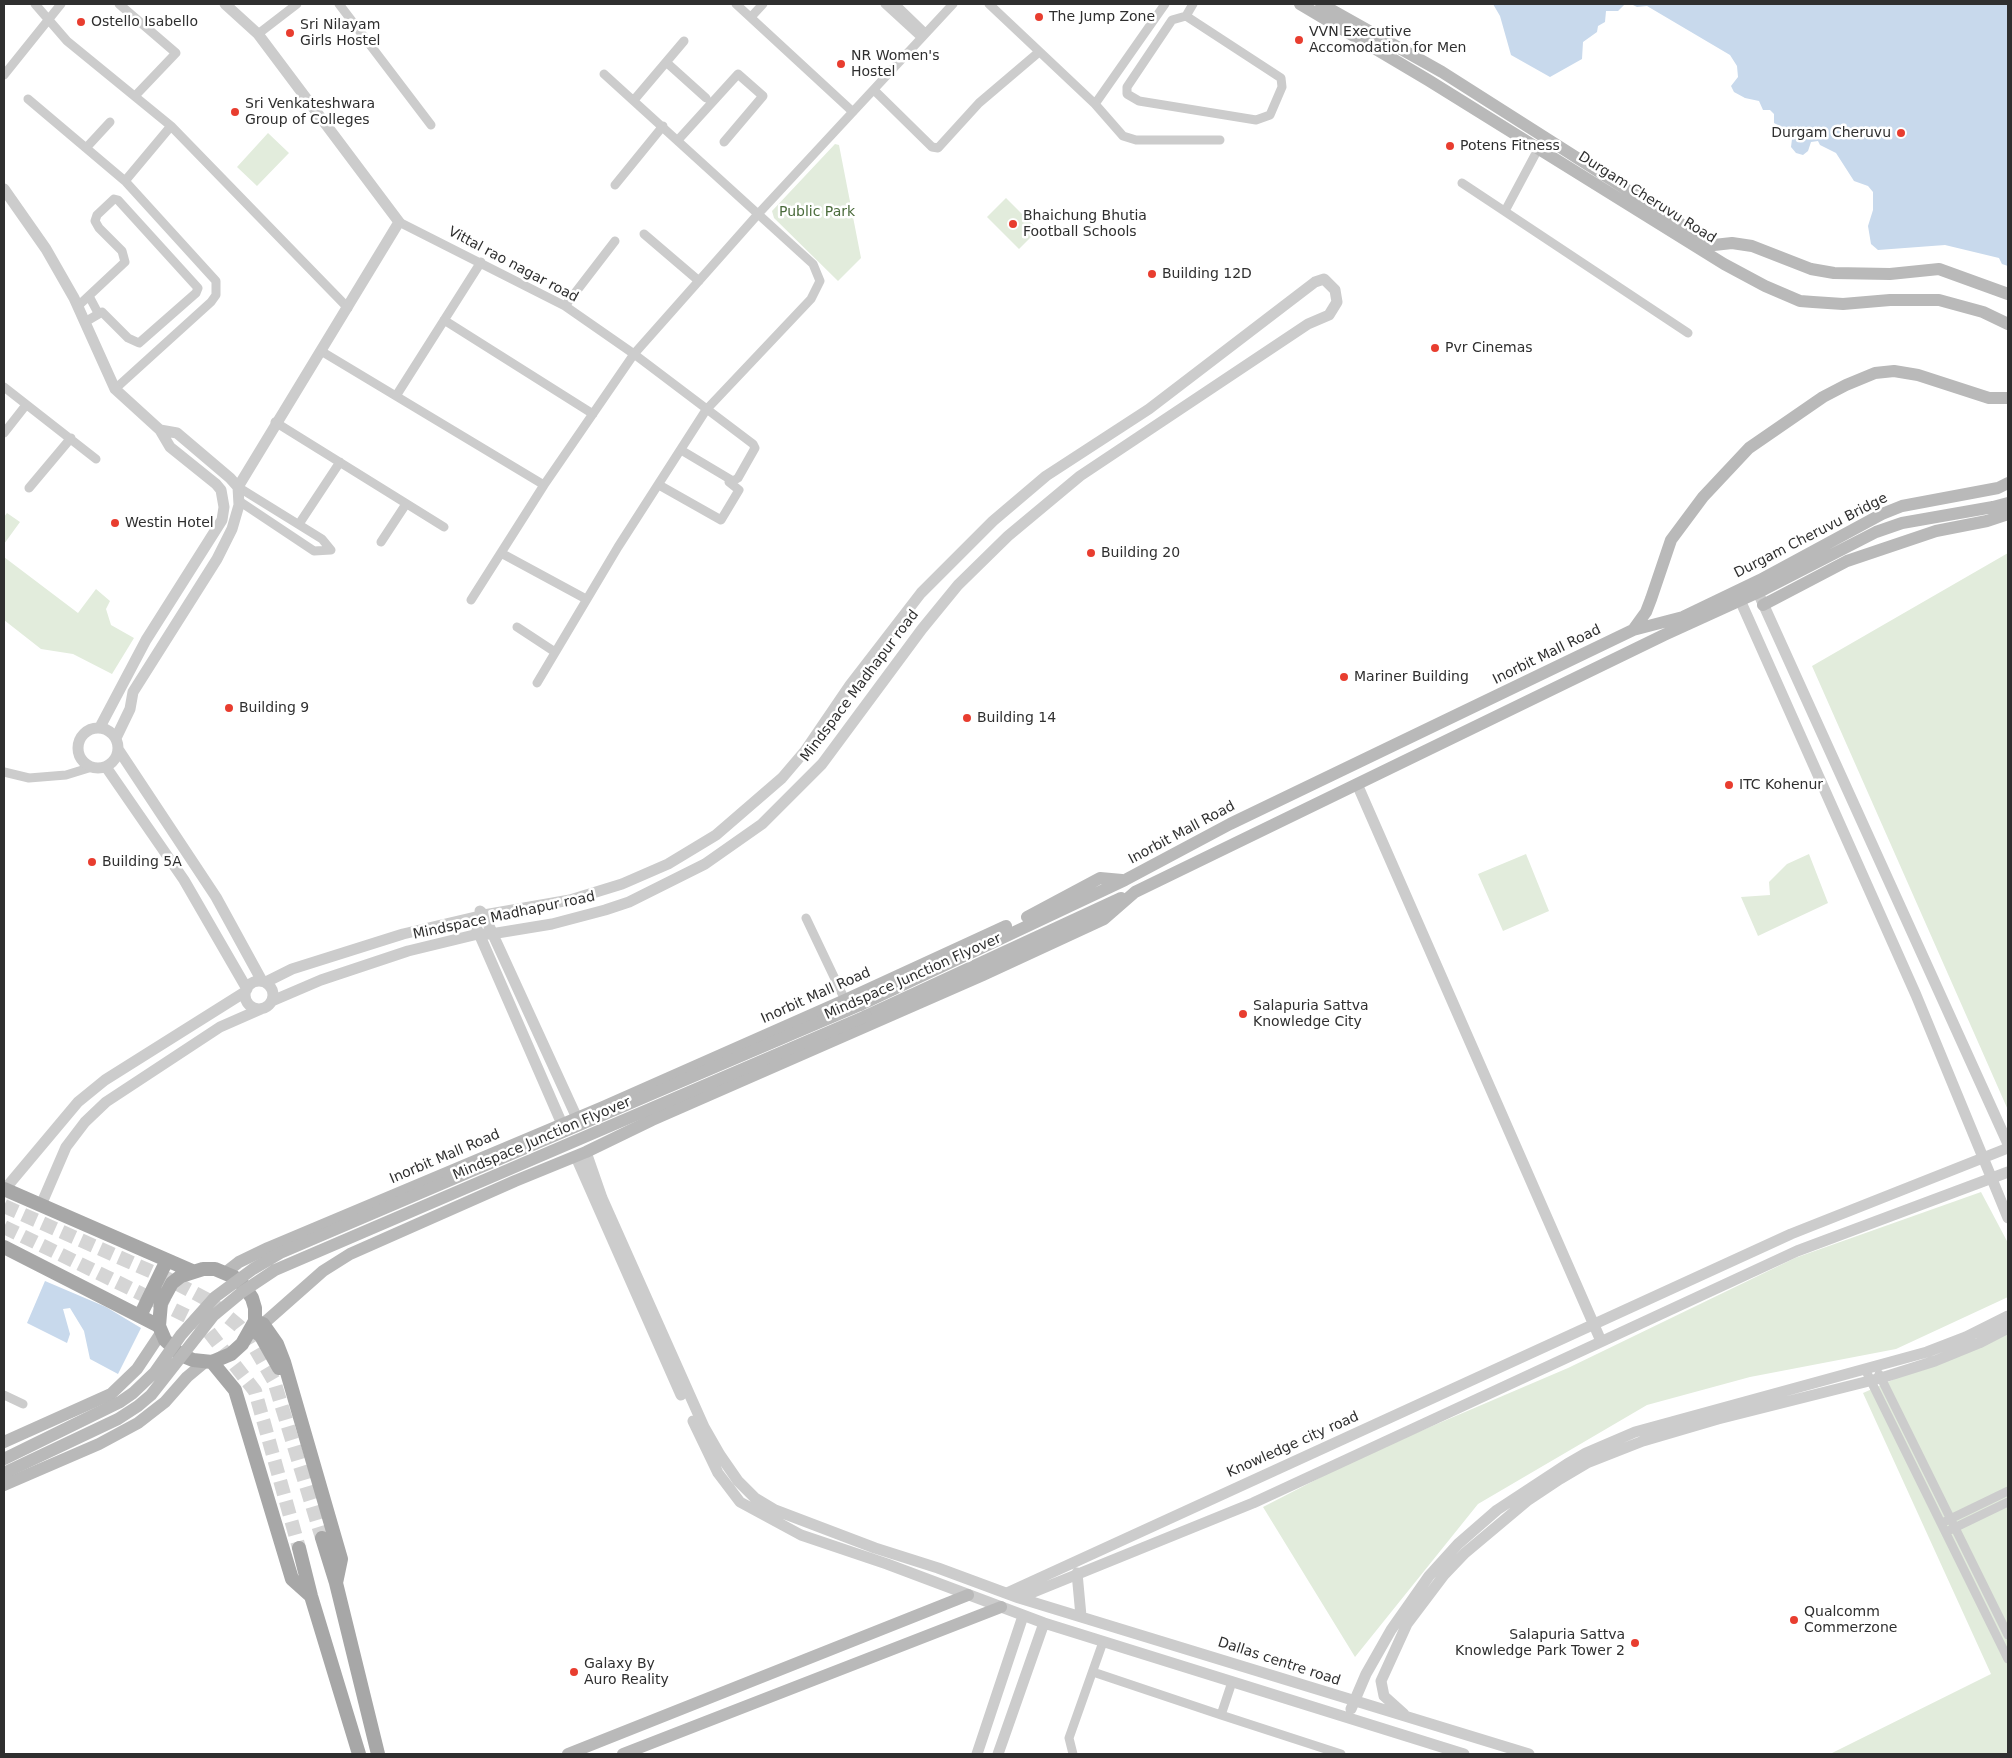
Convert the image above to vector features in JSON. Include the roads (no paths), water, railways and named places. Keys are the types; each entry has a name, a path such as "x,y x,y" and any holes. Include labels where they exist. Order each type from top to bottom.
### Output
{"main road":[{"name":"Durgam Cheruvu Road","path":"1300,4 1714,245 1732,243 1752,246 1811,269 1834,273 1890,274 1939,269 2008,294"},
{"name":"Durgam Cheruvu Road","path":"1320,4 1442,72 1541,143 1724,264 1786,295 1800,300 1843,304 1890,300 1940,300 1984,312 2008,324"},
{"path":"1633,630 1646,612 1671,540 1703,497 1749,448 1822,397 1860,378 1894,371 1918,375 1989,398 2008,398"},
{"name":"Durgam Cheruvu Bridge","path":"1633,630 1682,618 1760,580 1882,514 1902,506 1998,488 2008,483"},
{"name":"Durgam Cheruvu Bridge","path":"1357,784 1758,593 1885,529 1902,523 1993,508 2008,503"},
{"path":"1764,605 1847,561 1936,531 1986,521 2008,514"},
{"name":"Inorbit Mall Road","path":"225,1273 239,1262 268,1248 577,1118 846,1000 1030,916 1100,878 1125,880 1230,824 1633,630"},
{"path":"4,1485 99,1444 138,1423 165,1402 187,1378 208,1362 231,1354 242,1344 257,1325 324,1271 350,1254 581,1154 1104,919 1135,892 1357,784"},
{"name":"Mindspace Junction Flyover","path":"4,1460 120,1402 133,1393 155,1372 181,1335 215,1297 253,1269 280,1253 863,1011 1125,880"},
{"name":"Mindspace Junction Flyover","path":"4,1473 118,1419 138,1406 151,1395 213,1316 242,1292 275,1270 1135,892"},
{"path":"770,1034 782,1063"},
{"path":"420,1184 432,1218"},
{"path":"4,1189 192,1271"},
{"path":"4,1248 140,1316 160,1330 165,1340 181,1355 208,1362 235,1390 292,1579 311,1596"},
{"path":"140,1316 167,1260"},
{"path":"4,1442 111,1394 137,1369 160,1330 161,1303 165,1292 181,1276 192,1271 203,1268 225,1273 244,1286 252,1298 261,1336 277,1366 284,1370 314,1462 341,1559 336,1583"},
{"path":"322,1538 336,1583 378,1754"},
{"path":"299,1548 311,1596 346,1706 359,1754"},
{"path":"568,1754 968,1595"},
{"path":"623,1754 1001,1607"},
{"path":"867,1636 874,1656"}],"street":[{"path":"35,4 67,41 171,126 348,308"},
{"path":"5,72 61,4"},
{"path":"4,772 29,778 66,775 92,767 106,766 115,759 117,743 130,709 133,692 216,559 232,529 239,501 238,487 399,222 258,34 224,4"},
{"path":"258,34 296,4"},
{"path":"339,4 431,124"},
{"path":"736,4 853,112"},
{"path":"751,17 763,4"},
{"path":"885,4 923,35"},
{"path":"895,4 923,35"},
{"path":"471,600 544,485 634,354 760,213 853,112 875,91 923,35 953,4"},
{"path":"990,4 1095,104 1118,131 1129,139 1220,140"},
{"path":"1095,104 1165,4"},
{"path":"1186,16 1281,78 1282,88 1270,114 1256,120 1140,101 1127,94 1127,87 1172,20 1186,16 1193,4"},
{"path":"123,5 176,53 135,96"},
{"path":"634,100 684,41"},
{"path":"875,91 932,147 938,148 979,103 1039,52"},
{"path":"666,62 706,98"},
{"path":"536,683 706,410 811,299 820,282 813,264 760,213 604,74"},
{"path":"678,140 739,74 763,96 724,142"},
{"path":"1113,77 1127,87"},
{"path":"28,99 125,181 216,281 216,294 211,302 115,389"},
{"path":"86,148 110,122"},
{"path":"125,181 171,126"},
{"path":"616,185 663,126"},
{"path":"1505,211 1541,143"},
{"path":"1462,183 1688,333"},
{"path":"4,189 46,249 78,306 115,389 160,430 170,447 205,474 221,490 224,507 222,520 146,640 100,727"},
{"path":"78,306 125,262 122,251 99,228 95,220 97,215 114,199 118,200 198,288 196,293 139,343 128,338 102,312 85,322"},
{"name":"Vittal rao nagar road","path":"399,222 565,306 634,354 755,448 743,470 734,481 680,451"},
{"path":"644,234 699,281"},
{"path":"565,306 615,241"},
{"path":"396,396 481,262"},
{"name":"Mindspace Madhapur road","path":"264,982 292,969 394,936 479,916 570,900 622,884 668,864 716,835 782,778 805,751 850,685 921,592 993,521 1046,476 1148,409 1315,282 1324,279 1335,290 1338,302 1329,316 1308,324 1080,476 1043,505 958,585 892,667 822,764 762,824 705,864 629,902 552,924 491,934 478,934 408,951 321,980 272,1001"},
{"path":"89,296 98,313"},
{"path":"444,320 593,414"},
{"path":"321,351 544,485"},
{"path":"4,387 96,459"},
{"path":"4,433 26,405"},
{"path":"1148,409 1157,424"},
{"path":"276,422 444,527"},
{"path":"160,430 177,433 238,487 322,539 331,550 314,551 239,501"},
{"path":"29,488 71,438"},
{"path":"659,485 721,520 724,519 739,488 680,451"},
{"path":"299,524 340,462"},
{"path":"381,542 406,504"},
{"path":"501,553 586,600"},
{"path":"1758,593 2008,1146"},
{"path":"1740,600 1916,995 2008,1218"},
{"path":"516,627 555,652"},
{"path":"41,1205 66,1147 82,1126 106,1102 220,1027 267,1006 272,1001 273,990 264,982 216,897 109,730 100,727 84,733 78,747 80,756 85,763 92,767"},
{"name":"Mindspace Madhapur road","path":"805,751 822,764"},
{"path":"106,766 184,880 246,991 249,1004 261,1009"},
{"path":"1357,784 1592,1325 1601,1341"},
{"path":"479,916 478,934 562,1124"},
{"path":"479,916 491,934 577,1118"},
{"path":"806,918 846,1000"},
{"path":"4,1189 41,1148 78,1102 111,1075 246,991 249,984 257,980 264,982"},
{"path":"66,1116 82,1126"},
{"name":"Knowledge city road","path":"1007,1593 1798,1231 1983,1158 2008,1146"},
{"path":"41,1148 62,1158"},
{"path":"581,1154 668,1370 718,1473 740,1502 801,1535 1023,1616 1464,1754"},
{"path":"1019,1598 1253,1503 1797,1251 2008,1172"},
{"name":"Dallas centre road","path":"611,1230 720,1455 738,1481 755,1498 775,1510 837,1534 1019,1598 1353,1702 1529,1754"},
{"path":"1348,1717 1353,1702 1391,1630 1429,1576 1458,1544 1498,1510 1554,1472 1586,1453 1635,1432 1870,1368 1958,1340 2008,1316"},
{"path":"1410,1718 1384,1696 1380,1681 1407,1624 1444,1575 1466,1552 1527,1501 1587,1463 1644,1441 1718,1419 1876,1380 1943,1357 2008,1328"},
{"path":"1870,1368 1951,1519 2008,1636"},
{"path":"1876,1380 1945,1533 2005,1644 2008,1659"},
{"path":"4,1395 23,1404"},
{"path":"1941,1523 2008,1491"},
{"path":"1945,1533 2008,1502"},
{"path":"833,1546 837,1534"},
{"path":"1077,1573 1081,1616"},
{"path":"977,1754 1023,1616"},
{"path":"998,1754 1044,1623"},
{"path":"1073,1754 1068,1738 1103,1642"},
{"path":"1092,1672 1342,1754"},
{"path":"1221,1715 1232,1682"}],"water":[{"path":"1493,4 1625,4 1618,11 1606,11 1605,22 1598,26 1597,32 1583,42 1582,59 1550,77 1511,55 1500,16"},
{"name":"Durgam Cheruvu","path":"1631,4 2008,4 2008,266 2002,264 1999,258 1945,245 1878,250 1871,244 1868,226 1873,210 1873,192 1868,186 1854,181 1836,153 1820,145 1818,141 1811,142 1808,151 1803,155 1796,153 1791,147 1792,139 1797,136 1774,123 1774,114 1770,110 1763,110 1759,101 1745,98 1734,92 1731,86 1738,77 1737,66 1730,55 1647,6 1637,7"},
{"path":"45,1281 106,1307 141,1328 118,1374 90,1359 84,1331 70,1308 63,1309 70,1334 67,1343 27,1323"}],"tunnel":[{"path":"4,1206 168,1279 208,1300 239,1326 252,1343 274,1381 322,1538"},
{"path":"4,1227 193,1319 209,1332 255,1391 299,1548"}],"place":[{"name":"The Jump Zone","path":"1039,17"},
{"name":"Ostello Isabello","path":"81,22"},
{"name":"Sri Nilayam Girls Hostel","path":"290,33"},
{"name":"VVN Executive Accomodation for Men","path":"1299,40"},
{"name":"NR Women's Hostel","path":"841,64"},
{"name":"Sri Venkateshwara Group of Colleges","path":"235,112"},
{"name":"Durgam Cheruvu","path":"1901,133"},
{"name":"Potens Fitness","path":"1450,146"},
{"name":"Bhaichung Bhutia Football Schools","path":"1013,224"},
{"name":"Building 12D","path":"1152,274"},
{"name":"Pvr Cinemas","path":"1435,348"},
{"name":"Westin Hotel","path":"115,523"},
{"name":"Building 20","path":"1091,553"},
{"name":"Mariner Building","path":"1344,677"},
{"name":"Building 9","path":"229,708"},
{"name":"Building 14","path":"967,718"},
{"name":"ITC Kohenur","path":"1729,785"},
{"name":"Building 5A","path":"92,862"},
{"name":"Salapuria Sattva Knowledge City","path":"1243,1014"},
{"name":"Qualcomm Commerzone","path":"1794,1620"},
{"name":"Salapuria Sattva Knowledge Park Tower 2","path":"1635,1643"},
{"name":"Galaxy By Auro Reality","path":"574,1672"}],"park label":[{"name":"Public Park","path":"817,212"}]}
